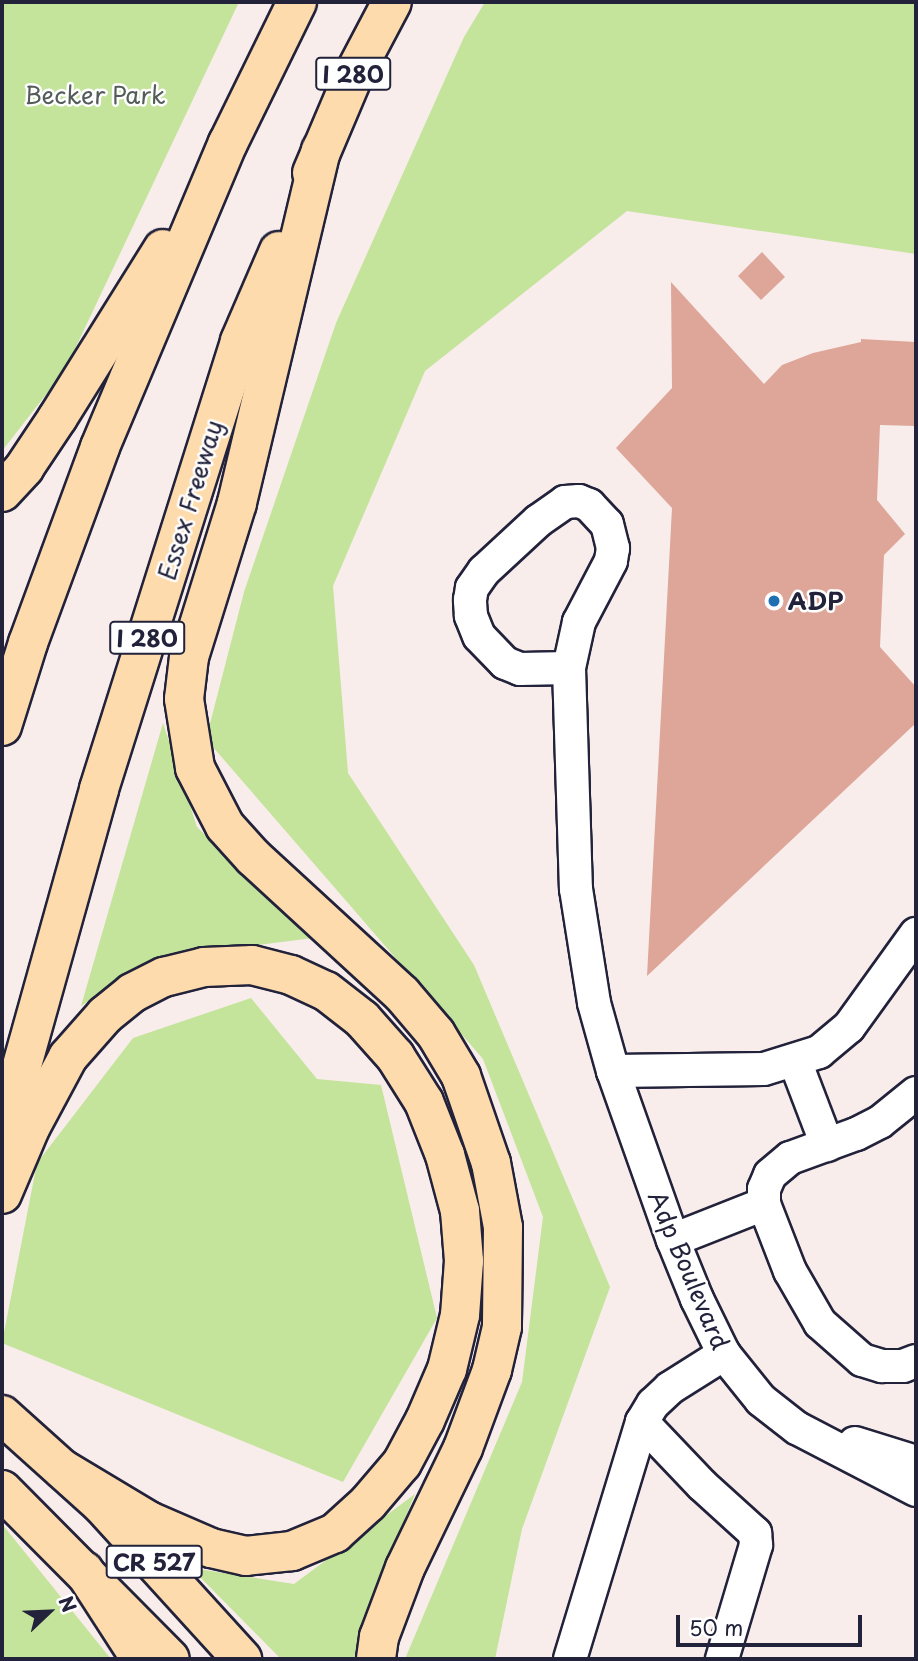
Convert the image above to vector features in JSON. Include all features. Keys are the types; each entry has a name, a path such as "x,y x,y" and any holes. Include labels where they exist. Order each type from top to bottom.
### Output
{"main road":[{"path":"2,726 28,643 100,447 228,143 297,2"},
{"name":"Essex Freeway","path":"2,1137 99,789 240,341 354,74 392,2"},
{"path":"2,492 23,468 58,417 228,143"},
{"path":"321,150 237,503 189,657 184,699 195,768 225,826 253,857 402,994 436,1034 461,1076 491,1163 503,1227 502,1327 495,1360 463,1448 405,1568 379,1637 376,1659"},
{"path":"2,1194 30,1128 68,1057 105,1015 132,993 163,977 204,967 252,965 291,975 327,991 362,1019 395,1056 424,1102 445,1155 460,1210 464,1261 460,1315 447,1369 425,1420 402,1463 368,1503 335,1532 292,1551 247,1556 211,1548 149,1521 62,1469"},
{"name":"CR 527","path":"2,1415 101,1504 242,1659"},
{"name":"CR 527","path":"2,1490 170,1659"},
{"path":"84,1571 141,1659"}],"street":[{"name":"Adp Boulevard","path":"569,668 520,669 505,663 479,636 471,616 470,600 472,588 484,571 538,521 565,502 579,501 589,505 607,524 614,548 611,561 579,622 569,668 576,889 586,967 613,1071 696,1299 724,1354 761,1400 812,1436 916,1490"},
{"path":"613,1071 764,1069 819,1052 849,1027 916,934"},
{"path":"795,1061 827,1145"},
{"path":"916,1093 880,1122 827,1145 790,1157 770,1175 764,1189 764,1204 790,1271 820,1323 862,1360 882,1366 903,1366 916,1361"},
{"path":"673,1240 764,1204"},
{"path":"570,1659 642,1422 653,1404 670,1388 724,1354"},
{"path":"642,1422 702,1485 755,1533 756,1545 722,1659"},
{"name":"Adp Boulevard","path":"812,1436 864,1444 916,1462"},
{"name":"Adp Boulevard","path":"812,1436 835,1461 916,1506"}],"green space":[{"name":"Becker Park","path":"2,2 239,2 65,370 2,451"},
{"path":"485,2 916,2 916,254 627,211 425,371 333,586 348,773 474,965 610,1287 522,1529 495,1659 405,1659 522,1382 543,1217 483,1059 206,739 244,592 336,323 464,37"},
{"path":"163,723 197,827 313,938 155,958 81,1006"},
{"path":"251,998 317,1079 381,1085 437,1318 343,1482 2,1343 37,1163 133,1038"},
{"path":"415,1494 361,1625 360,1659 281,1659 191,1568 294,1584"},
{"path":"2,1524 111,1659 2,1659"}],"building":[{"path":"762,252 785,277 761,300 738,276"},
{"name":"ADP","path":"671,282 764,384 782,365 813,353 861,342 861,339 916,342 916,426 880,425 877,500 905,534 884,555 880,647 916,687 916,723 647,976 672,508 616,448 672,388"}],"place":[{"name":"ADP","path":"774,601"}]}
